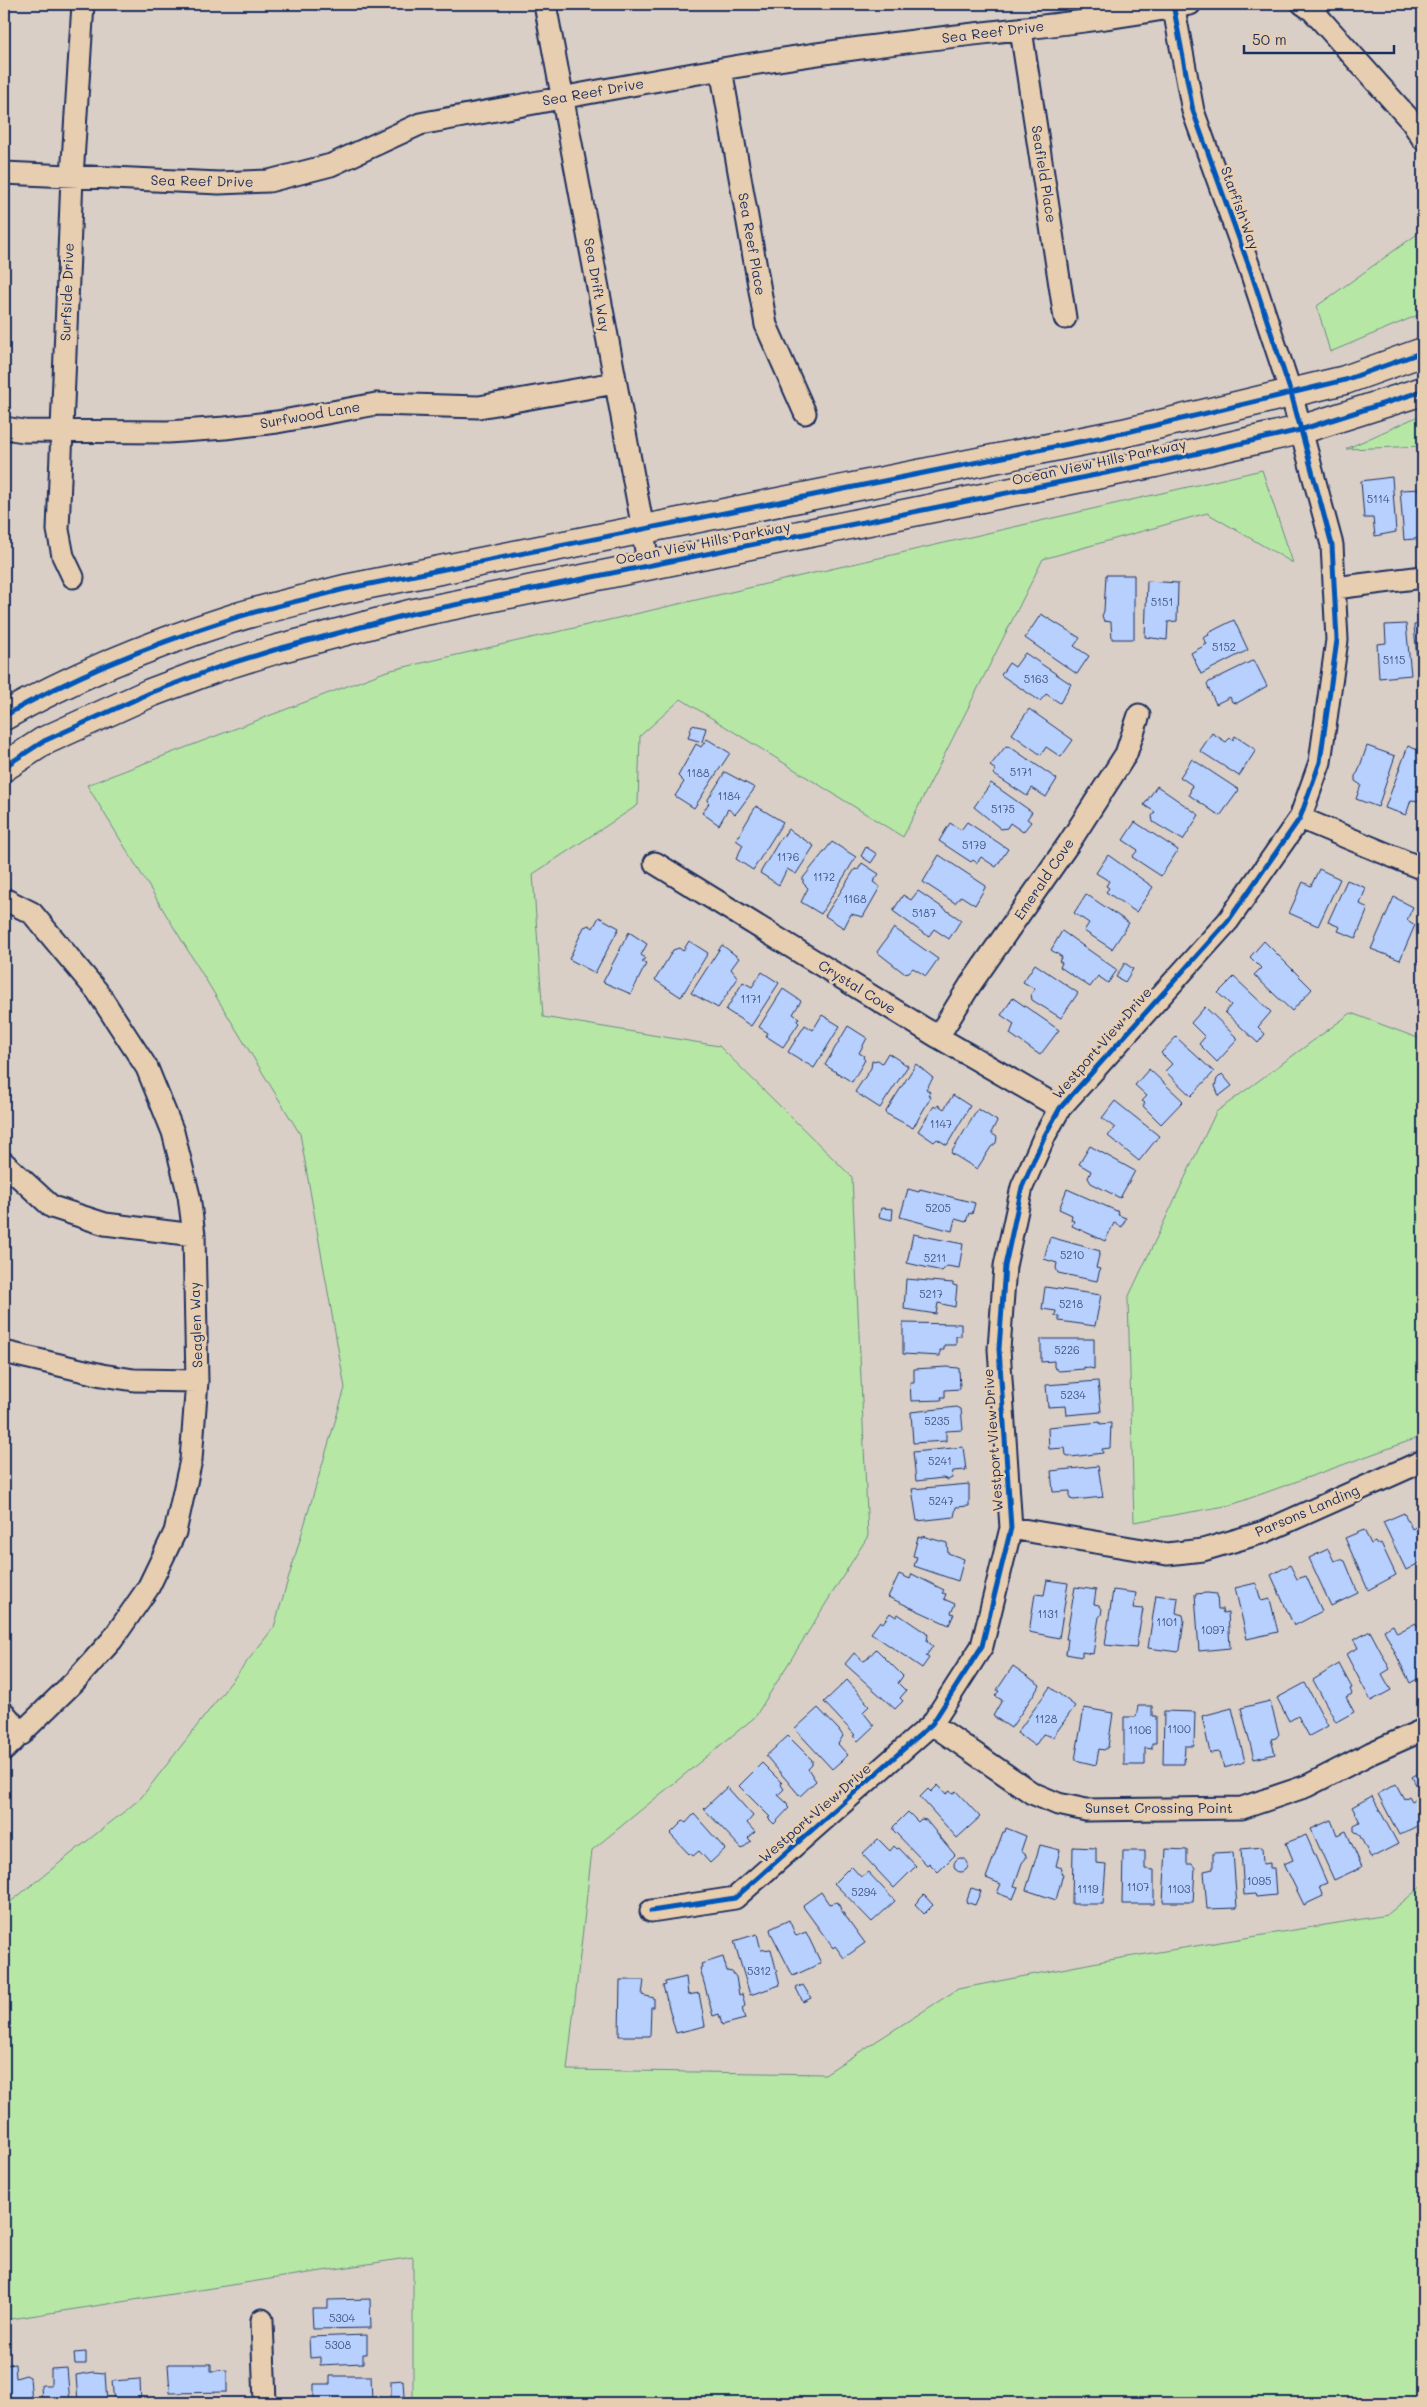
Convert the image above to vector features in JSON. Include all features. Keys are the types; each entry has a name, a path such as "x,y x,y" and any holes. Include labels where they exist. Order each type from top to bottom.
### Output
{"main road":[{"name":"Ocean View Hills Parkway","path":"4,767 44,741 150,693 219,666 410,614 1155,463 1296,413 1345,380 1423,352"},
{"name":"Ocean View Hills Parkway","path":"4,716 29,702 127,656 232,619 345,589 1123,433 1296,413 1423,391"}],"street":[{"name":"Surfside Drive","path":"73,577 62,556 58,530 72,177 83,4"},
{"name":"Sea Drift Way","path":"546,4 643,529 648,566"},
{"path":"1303,4 1314,11 1412,122 1423,139"},
{"name":"Sea Reef Drive","path":"4,173 219,183 269,181 330,165 420,124 721,69 868,47 1021,30 1179,5"},
{"name":"Starfish Way","path":"1179,5 1193,112 1251,272 1296,413"},
{"name":"Seafield Place","path":"1021,30 1065,318"},
{"name":"Sea Reef Place","path":"721,69 766,324 805,413"},
{"name":"Surfwood Lane","path":"4,428 24,430 168,432 225,428 277,422 376,404 479,407 615,383"},
{"name":"Westport View Drive","path":"651,1911 736,1898 932,1724 982,1646 1011,1528 998,1349 1003,1282 1009,1238 1022,1187 1045,1135 1060,1108 1167,986 1228,921 1300,818 1320,762 1338,640 1335,588 1332,545 1296,413"},
{"path":"1335,588 1423,577"},
{"name":"Emerald Cove","path":"938,1037 970,985 1069,843 1126,754 1138,715"},
{"path":"1300,818 1423,869"},
{"name":"Crystal Cove","path":"655,863 938,1037 1060,1108"},
{"name":"Seaglen Way","path":"4,898 32,913 97,991 147,1068 173,1132 189,1196 194,1235 197,1381 191,1460 175,1532 148,1588 112,1640 22,1734 4,1750"},
{"path":"4,1163 52,1207 105,1224 194,1235"},
{"path":"4,1352 102,1375 134,1380 197,1381"},
{"name":"Parsons Landing","path":"1011,1528 1167,1554 1203,1550 1264,1532 1423,1461"},
{"path":"4,1714 22,1734"},
{"name":"Sunset Crossing Point","path":"932,1724 1032,1793 1058,1804 1086,1810 1242,1808 1307,1786 1371,1753 1423,1730"},
{"path":"262,2320 265,2403"}],"green space":[{"path":"1423,230 1423,313 1330,352 1317,306"},
{"path":"1423,414 1423,446 1346,449"},
{"path":"1262,470 1293,563 1207,513 1043,559 903,837 681,699 640,736 638,805 533,874 543,1017 719,1046 852,1177 868,1536 755,1717 592,1850 567,2070 825,2074 958,1989 1103,1961 1387,1915 1423,1885 1423,2403 413,2403 413,2257 4,2320 4,1907 140,1799 274,1627 345,1388 300,1134 87,785 387,671"},
{"path":"1351,1013 1423,1040 1423,1436 1231,1505 1134,1522 1128,1298 1216,1112"}],"building":[{"path":"1392,477 1396,532 1375,536 1373,518 1364,518 1361,481"},
{"path":"1423,489 1423,538 1404,540 1400,490"},
{"path":"1106,575 1134,575 1134,639 1112,639 1111,622 1104,621 1102,616 1104,611"},
{"path":"1147,581 1178,583 1177,621 1168,622 1167,640 1145,637"},
{"path":"1041,614 1080,638 1074,646 1089,656 1077,674 1025,638"},
{"path":"1234,620 1248,650 1201,674 1191,653 1207,644 1203,638 1209,635 1208,633"},
{"path":"1406,624 1411,675 1379,678 1377,644 1386,643 1385,625"},
{"path":"1423,624 1423,670 1418,671 1414,625"},
{"path":"1025,653 1071,684 1060,703 1046,694 1040,701 1001,675 1009,663 1015,667"},
{"path":"1254,660 1267,686 1237,703 1232,702 1230,697 1216,704 1207,685 1209,682"},
{"path":"1029,709 1073,740 1061,757 1046,747 1041,755 1012,734"},
{"path":"692,725 706,728 702,742 688,738"},
{"path":"1212,733 1226,742 1230,738 1233,740 1235,736 1256,750 1239,776 1200,751"},
{"path":"707,739 730,753 694,808 675,796 684,782 678,776 696,744 701,747"},
{"path":"1006,746 1057,779 1046,797 1032,788 1027,796 993,774 996,770 990,766"},
{"path":"1367,746 1395,756 1378,807 1356,799 1361,785 1355,781 1355,776"},
{"path":"1408,746 1423,752 1423,792 1420,801 1411,800 1406,815 1385,808"},
{"path":"1192,759 1239,790 1220,816 1189,795 1192,785 1180,777"},
{"path":"725,772 755,788 735,814 728,809 719,825 702,813 709,803 707,801"},
{"path":"991,783 1032,812 1027,819 1031,822 1023,832 1010,823 1007,828 1001,829 974,807"},
{"path":"1157,786 1199,815 1183,840 1153,822 1152,816 1155,812 1144,805"},
{"path":"756,806 783,822 753,870 736,859 743,845 736,840"},
{"path":"967,822 1008,849 996,867 981,857 977,863 973,860 971,862 939,841 950,823 961,830"},
{"path":"1135,822 1178,850 1161,876 1132,857 1138,850 1123,840"},
{"path":"788,829 814,846 796,874 787,869 779,885 760,873"},
{"path":"832,842 856,857 821,914 801,902 808,888 803,883 803,878"},
{"path":"866,847 877,854 871,863 861,856"},
{"path":"939,855 986,886 975,905 961,896 955,903 923,882"},
{"path":"1108,855 1153,887 1136,912 1106,892 1109,888 1106,886 1109,881 1096,873"},
{"path":"862,863 879,874 873,882 880,887 863,917 851,914 844,928 825,916 855,869 858,870"},
{"path":"1319,869 1340,879 1318,926 1289,913 1303,882 1311,886"},
{"path":"1347,880 1366,888 1360,904 1366,907 1367,911 1356,938 1338,931 1340,927 1328,922"},
{"path":"918,891 961,920 949,939 934,929 929,936 923,933 893,911 903,895 911,900"},
{"path":"1086,894 1129,923 1112,949 1084,931 1089,923 1074,913"},
{"path":"1394,897 1413,907 1407,920 1415,925 1400,960 1371,949"},
{"path":"599,917 619,928 595,973 569,959 584,927 589,925 593,928"},
{"path":"894,928 938,959 926,976 913,968 909,972 904,973 877,952"},
{"path":"1062,931 1117,970 1108,983 1098,976 1090,987 1060,967 1062,963 1059,961 1062,957 1051,950"},
{"path":"629,932 647,944 641,955 645,958 642,962 646,964 631,994 603,982"},
{"path":"689,941 708,953 681,997 655,980 673,950 679,948 683,951"},
{"path":"1264,941 1312,989 1292,1011 1254,975 1261,968 1250,957"},
{"path":"722,945 739,958 731,969 738,978 718,1008 691,993"},
{"path":"1423,949 1423,966 1417,963"},
{"path":"1125,963 1133,969 1125,982 1116,977"},
{"path":"1035,964 1078,993 1061,1018 1032,1000 1031,994 1035,989 1023,982"},
{"path":"762,972 779,983 751,1026 726,1010 743,982 752,987"},
{"path":"1234,977 1271,1012 1258,1027 1265,1034 1258,1043 1225,1012 1231,1005 1218,993"},
{"path":"783,989 801,1001 793,1014 799,1018 797,1021 799,1023 783,1047 766,1036 768,1033 759,1027"},
{"path":"1013,998 1059,1030 1040,1055 1010,1034 1014,1024 1001,1015"},
{"path":"1205,1007 1238,1039 1217,1062 1199,1044 1205,1037 1191,1023"},
{"path":"822,1015 840,1026 814,1068 788,1052 805,1025 813,1030"},
{"path":"848,1026 867,1038 859,1053 864,1056 865,1060 852,1082 825,1065"},
{"path":"1176,1037 1214,1072 1191,1096 1165,1071 1172,1064 1161,1053"},
{"path":"888,1053 908,1066 880,1108 855,1092 871,1068 872,1061 878,1060 882,1063"},
{"path":"916,1064 933,1078 926,1089 930,1092 928,1095 931,1097 913,1128 885,1113"},
{"path":"1149,1069 1183,1101 1161,1124 1143,1106 1145,1103 1142,1101 1147,1096 1135,1085"},
{"path":"1222,1074 1232,1086 1219,1096 1215,1086 1217,1079"},
{"path":"953,1095 970,1106 947,1145 937,1139 934,1142 918,1131 934,1106 936,1108 938,1105 944,1109"},
{"path":"1115,1101 1159,1136 1139,1161 1108,1136 1115,1128 1102,1118"},
{"path":"978,1109 997,1121 991,1133 997,1137 996,1143 991,1147 977,1169 951,1153"},
{"path":"1090,1146 1135,1171 1120,1198 1091,1183 1088,1178 1091,1171 1079,1164"},
{"path":"908,1189 919,1192 920,1189 975,1203 972,1214 969,1213 966,1222 955,1219 952,1231 900,1217"},
{"path":"1067,1189 1119,1212 1118,1215 1126,1218 1122,1227 1114,1223 1105,1241 1072,1226 1074,1221 1071,1220 1072,1215 1059,1209"},
{"path":"881,1208 893,1209 892,1220 879,1217"},
{"path":"913,1234 963,1244 959,1268 947,1266 942,1271 907,1263"},
{"path":"1050,1237 1100,1251 1096,1268 1100,1269 1097,1281 1058,1273 1057,1263 1044,1259"},
{"path":"906,1279 953,1283 953,1285 957,1286 955,1307 938,1303 936,1314 904,1309"},
{"path":"1045,1287 1101,1295 1095,1326 1059,1321 1059,1316 1055,1316 1056,1311 1042,1309"},
{"path":"903,1323 961,1324 961,1336 956,1336 956,1345 944,1345 944,1350 940,1350 940,1356 903,1354"},
{"path":"1041,1339 1094,1339 1094,1369 1084,1367 1084,1369 1059,1371 1054,1367 1054,1361 1041,1362"},
{"path":"959,1368 960,1389 945,1390 945,1397 941,1397 942,1400 911,1401 910,1382 914,1382 914,1369"},
{"path":"1098,1381 1101,1412 1067,1415 1066,1406 1048,1407 1046,1385"},
{"path":"957,1407 961,1409 963,1430 946,1431 946,1441 913,1443 911,1412"},
{"path":"1100,1422 1100,1424 1111,1423 1110,1448 1102,1449 1103,1453 1071,1457 1066,1455 1065,1448 1049,1449 1048,1427"},
{"path":"963,1447 966,1470 953,1471 952,1478 948,1480 943,1478 916,1481 913,1452"},
{"path":"1098,1466 1103,1497 1074,1500 1070,1499 1070,1491 1053,1492 1051,1471"},
{"path":"969,1484 969,1506 956,1507 954,1517 917,1521 912,1489"},
{"path":"1404,1513 1412,1529 1419,1525 1423,1531 1423,1561 1406,1570 1383,1522"},
{"path":"1364,1530 1371,1544 1375,1542 1377,1545 1381,1543 1396,1575 1368,1590 1345,1538"},
{"path":"922,1536 947,1543 948,1553 964,1559 958,1581 914,1566 917,1557 913,1556 918,1537 922,1538"},
{"path":"1328,1549 1334,1561 1340,1559 1345,1561 1358,1593 1331,1606 1309,1558"},
{"path":"1290,1565 1297,1579 1306,1576 1322,1611 1294,1626 1271,1575"},
{"path":"899,1574 910,1579 912,1574 944,1590 942,1593 946,1594 944,1599 955,1604 951,1613 954,1614 949,1625 888,1597"},
{"path":"1047,1580 1068,1583 1059,1638 1029,1632 1035,1594 1044,1595"},
{"path":"1256,1583 1261,1601 1270,1599 1278,1632 1247,1639 1235,1588"},
{"path":"1075,1587 1096,1590 1094,1604 1099,1605 1102,1609 1093,1654 1082,1652 1082,1657 1066,1654 1068,1639 1066,1639"},
{"path":"1113,1590 1136,1593 1133,1608 1143,1609 1136,1648 1105,1645"},
{"path":"1195,1594 1217,1594 1218,1609 1222,1609 1223,1613 1228,1612 1230,1648 1199,1651"},
{"path":"1156,1595 1178,1598 1176,1613 1183,1615 1184,1620 1180,1650 1178,1652 1148,1648"},
{"path":"890,1613 896,1617 898,1614 925,1631 928,1635 927,1641 933,1646 926,1656 929,1658 922,1668 871,1633 880,1621 883,1623"},
{"path":"1416,1623 1423,1639 1423,1676 1410,1683 1384,1630 1393,1625 1397,1633"},
{"path":"1370,1631 1390,1669 1382,1674 1391,1690 1371,1701 1346,1654 1358,1648 1354,1640"},
{"path":"876,1649 903,1676 898,1683 906,1691 900,1698 903,1701 895,1709 845,1664 854,1653 863,1661"},
{"path":"1339,1664 1352,1688 1350,1689 1352,1694 1346,1697 1354,1712 1336,1722 1313,1680"},
{"path":"1013,1666 1040,1685 1011,1728 993,1716 1002,1700 995,1696 999,1691 997,1690"},
{"path":"847,1680 869,1706 863,1712 874,1726 858,1741 853,1736 855,1735 824,1702"},
{"path":"1305,1683 1328,1726 1309,1736 1298,1716 1289,1721 1277,1698"},
{"path":"1050,1687 1075,1706 1053,1737 1043,1734 1035,1746 1017,1733"},
{"path":"1270,1701 1279,1734 1276,1738 1271,1739 1275,1754 1254,1759 1241,1708"},
{"path":"1138,1706 1152,1706 1152,1716 1156,1716 1156,1743 1152,1743 1152,1749 1145,1748 1145,1765 1124,1765 1124,1717 1136,1717"},
{"path":"818,1708 843,1736 838,1744 848,1755 832,1769 795,1729"},
{"path":"1084,1708 1113,1713 1108,1747 1104,1750 1099,1749 1096,1765 1075,1760"},
{"path":"1232,1708 1245,1762 1224,1768 1220,1752 1210,1753 1202,1716"},
{"path":"1164,1711 1195,1712 1194,1746 1185,1746 1184,1764 1163,1764"},
{"path":"788,1736 812,1760 812,1765 808,1769 816,1781 800,1796 766,1756"},
{"path":"762,1763 782,1783 781,1785 784,1789 778,1795 788,1804 789,1808 774,1824 768,1818 770,1817 739,1786"},
{"path":"1423,1770 1423,1798 1412,1777"},
{"path":"1396,1784 1404,1799 1409,1796 1412,1801 1415,1799 1423,1814 1423,1823 1399,1835 1378,1794"},
{"path":"938,1785 946,1794 950,1791 952,1794 956,1791 980,1817 957,1838 920,1797 928,1789 931,1792"},
{"path":"727,1787 753,1816 747,1823 755,1832 748,1838 751,1841 742,1849 704,1809"},
{"path":"1372,1796 1398,1844 1371,1858 1359,1834 1354,1831 1354,1825 1360,1822 1352,1807"},
{"path":"908,1812 918,1822 921,1819 926,1820 955,1855 938,1872 929,1863 927,1865 893,1830 893,1827"},
{"path":"694,1814 725,1849 710,1863 699,1851 693,1856 689,1854 670,1834 683,1821 686,1823"},
{"path":"1331,1820 1337,1835 1346,1831 1362,1867 1334,1880 1311,1829"},
{"path":"1006,1828 1026,1836 1021,1851 1026,1855 1026,1858 1022,1863 1014,1886 1018,1887 1013,1899 997,1893 1001,1884 986,1878"},
{"path":"1306,1835 1327,1883 1319,1886 1323,1896 1304,1905 1284,1864 1293,1860 1286,1843"},
{"path":"878,1839 890,1851 894,1846 897,1849 899,1848 916,1866 894,1888 862,1854"},
{"path":"1040,1845 1060,1850 1056,1866 1062,1868 1061,1873 1063,1874 1056,1900 1026,1890"},
{"path":"1073,1847 1096,1848 1096,1863 1106,1864 1103,1904 1072,1904"},
{"path":"1262,1847 1263,1864 1270,1863 1270,1868 1274,1868 1276,1895 1256,1897 1255,1894 1244,1895 1241,1849"},
{"path":"1166,1849 1187,1850 1187,1864 1192,1864 1195,1868 1193,1902 1163,1902"},
{"path":"1123,1851 1145,1851 1145,1869 1154,1870 1154,1904 1122,1904"},
{"path":"1233,1852 1237,1908 1207,1909 1204,1871 1213,1869 1213,1853"},
{"path":"961,1858 966,1860 968,1865 966,1870 961,1872 956,1870 954,1865 956,1860"},
{"path":"851,1866 861,1877 868,1872 895,1901 872,1922 834,1883"},
{"path":"971,1888 981,1891 975,1905 966,1902"},
{"path":"821,1892 829,1904 838,1902 841,1910 865,1943 844,1958 835,1946 833,1948 804,1908 803,1905"},
{"path":"924,1895 933,1905 924,1914 915,1904"},
{"path":"789,1920 796,1936 806,1932 821,1963 793,1976 770,1929"},
{"path":"757,1934 761,1950 771,1949 780,1985 750,1995 734,1941"},
{"path":"723,1957 727,1971 732,1972 736,1977 739,1995 742,1994 745,2006 742,2008 745,2019 722,2025 719,2014 713,2016 700,1968 702,1967 701,1964"},
{"path":"686,1977 688,1995 699,1993 705,2026 676,2033 663,1986 666,1985 665,1982"},
{"path":"620,1980 644,1980 642,1995 654,1998 654,2007 651,2007 650,2036 619,2036"},
{"path":"803,1985 811,1998 803,2002 796,1988"},
{"path":"370,2299 371,2328 313,2329 312,2308 328,2308 328,2300"},
{"path":"367,2335 367,2354 363,2354 363,2363 320,2365 320,2357 310,2358 309,2337"},
{"path":"86,2352 86,2364 75,2364 74,2353"},
{"path":"4,2359 6,2359 6,2365 15,2364 16,2378 26,2375 30,2377 32,2403 4,2403"},
{"path":"168,2364 211,2364 211,2371 227,2370 227,2392 170,2393"},
{"path":"67,2368 70,2403 42,2403 41,2385 51,2385 51,2369"},
{"path":"93,2372 105,2373 107,2403 78,2403 76,2375"},
{"path":"330,2376 371,2376 372,2403 314,2403 314,2384 330,2384"},
{"path":"140,2379 141,2403 114,2403 112,2381"},
{"path":"403,2380 404,2397 391,2397 391,2381"},
{"path":"229,2399 229,2403 181,2403 181,2400"}],"cycle path":[{"path":"651,1911 735,1898 932,1724 982,1646 1011,1528 999,1349 1005,1266 1022,1187 1045,1135 1060,1108 1228,921 1300,818 1320,762 1337,640 1332,545 1291,393 1251,272 1193,111 1173,4"},
{"path":"4,716 58,687 144,650 231,619 274,607 345,589 1123,433 1345,380 1423,352"},
{"path":"4,767 44,741 150,693 219,667 274,650 410,614 1155,463 1300,430 1423,391"}]}
